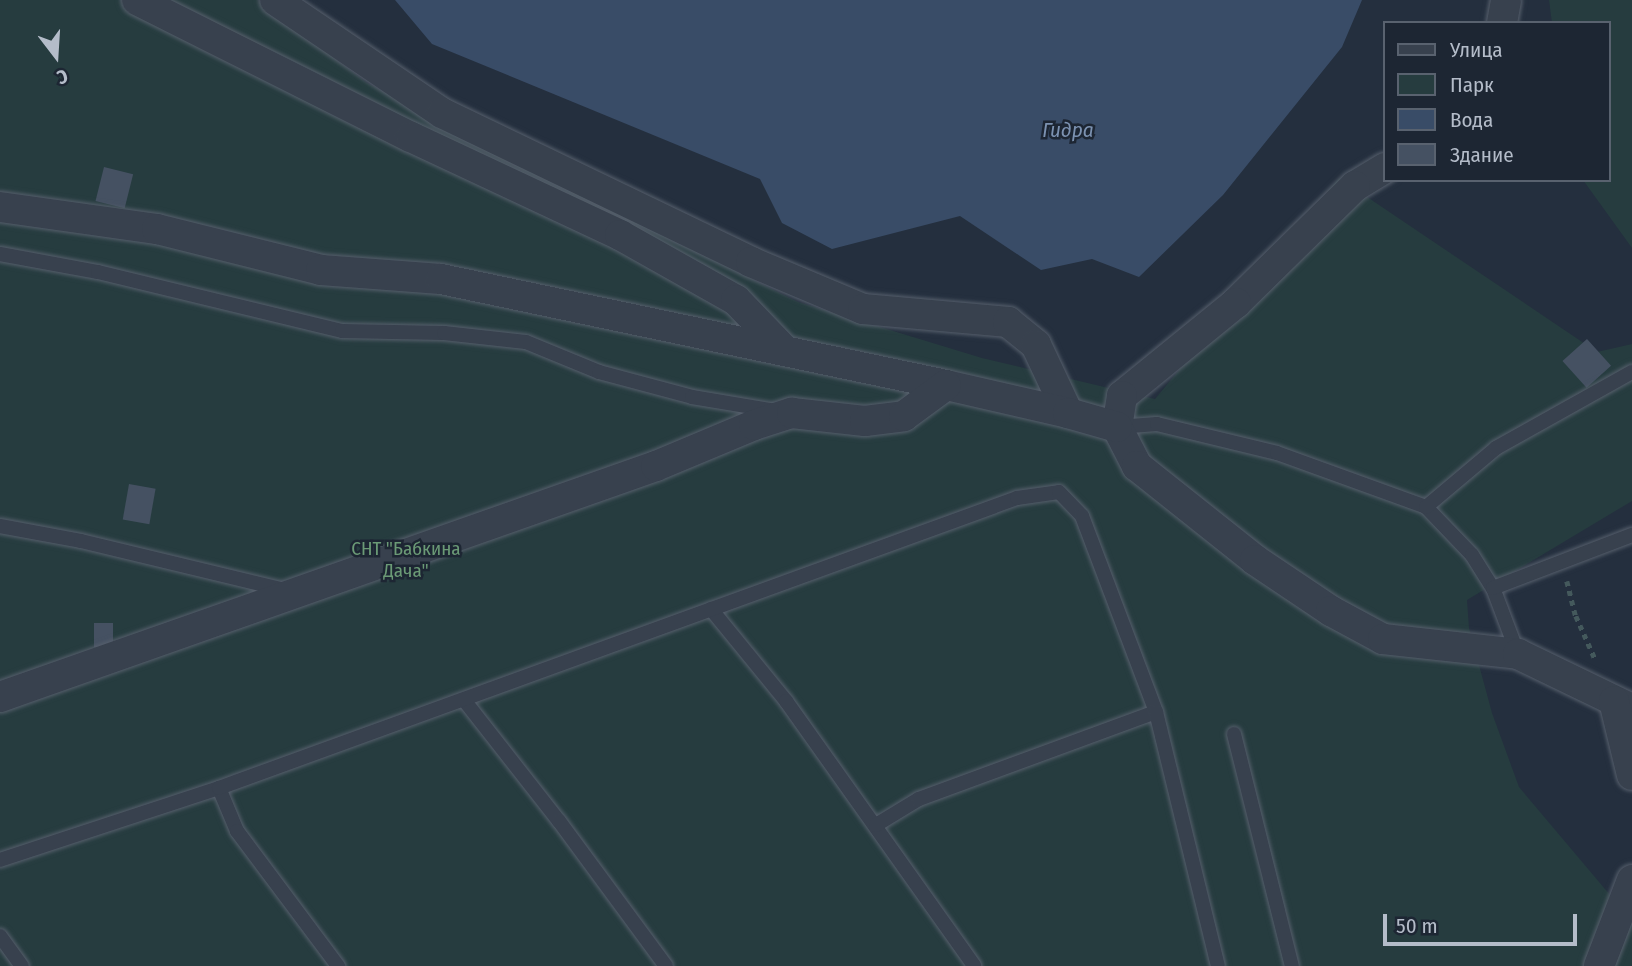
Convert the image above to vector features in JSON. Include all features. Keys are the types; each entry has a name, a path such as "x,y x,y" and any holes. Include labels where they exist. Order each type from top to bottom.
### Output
{"street":[{"path":"138,0 411,137 620,235 736,300 785,351"},
{"path":"275,0 442,113 751,262 863,309 1008,322 1036,345 1068,413"},
{"path":"1502,21 1506,0"},
{"path":"1384,169 1355,186 1237,303 1122,396 1117,427 1137,466 1255,560 1331,611 1383,639 1518,653 1623,705 1632,775"},
{"path":"0,207 157,229 321,270 442,279 946,385 1117,427"},
{"path":"0,697 656,466 754,425 792,414 865,421 904,416 946,385"},
{"path":"1599,966 1632,880"}],"lane":[{"path":"0,254 98,272 250,311 342,331 444,333 526,342 613,376 692,397 792,414"},
{"path":"1426,507 1496,448 1632,372"},
{"path":"1117,427 1157,424 1278,453 1426,507 1472,555 1493,588 1518,653"},
{"path":"0,860 219,788 1017,498 1059,492 1083,516 1156,712 1219,966"},
{"path":"0,526 81,541 297,592"},
{"path":"1493,588 1632,535"},
{"path":"711,610 786,701 974,966"},
{"path":"464,700 559,821 666,966"},
{"path":"876,825 919,799 1156,712"},
{"path":"1234,734 1292,966"},
{"path":"219,788 237,831 338,966"},
{"path":"0,936 22,966"}],"path":[{"path":"1562,563 1576,616 1623,705"}],"green space":[{"name":"СНТ \"Бабкина Дача\"","path":"0,0 258,0 367,83 798,302 982,358 1155,399 1339,178 1597,352 1632,344 1632,501 1467,600 1469,628 1492,713 1519,787 1632,921 1632,966 0,966"},
{"path":"1549,0 1632,0 1632,248 1584,182 1611,182 1611,21 1552,21"}],"water":[{"name":"Гидра","path":"395,0 1362,0 1342,47 1223,195 1139,277 1092,259 1041,270 960,216 832,249 782,223 760,179 432,44"}],"building":[{"path":"104,167 133,174 125,208 96,201"},
{"path":"1587,339 1611,366 1587,388 1562,361"},
{"path":"129,484 156,489 149,524 123,519"},
{"path":"94,623 113,623 113,647 94,647"}]}
